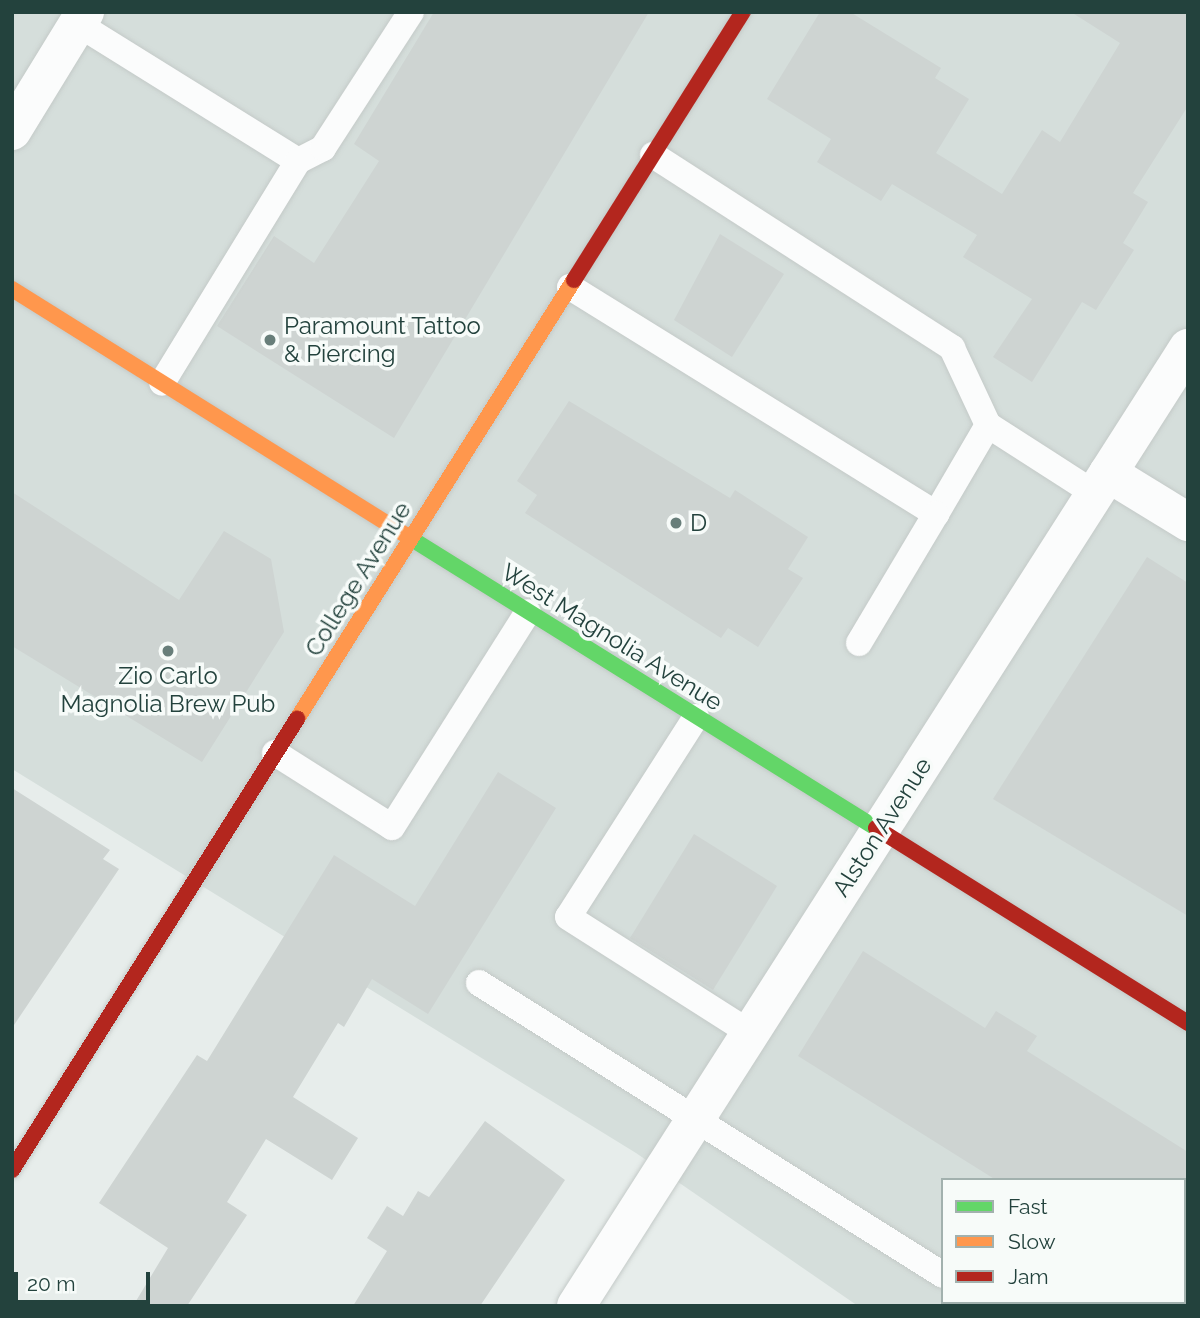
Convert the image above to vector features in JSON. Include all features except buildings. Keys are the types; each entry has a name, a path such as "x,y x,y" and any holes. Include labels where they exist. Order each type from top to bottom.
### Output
{"street":[{"name":"College Avenue","path":"12,1170 743,12"},
{"path":"12,131 82,18"},
{"name":"West Magnolia Avenue","path":"12,289 1188,1023"},
{"name":"Alston Avenue","path":"576,1306 1188,348"},
{"path":"1101,483 1188,522"}],"lane":[{"path":"162,383 298,161 323,148 411,12"},
{"path":"82,18 298,161"},
{"path":"653,155 952,348 988,425 1101,483"},
{"path":"570,287 936,514"},
{"path":"859,643 988,425"},
{"path":"275,753 392,827 528,612"},
{"path":"696,717 568,918 750,1033"},
{"path":"479,983 941,1274"}],"shaded area":[{"path":"12,12 1188,12 1188,1306 858,1306 636,1153 12,769"}],"traffic: fast":[{"path":"407,536 876,828"}],"traffic: slow":[{"path":"297,719 574,280"},
{"path":"12,289 407,536"}],"traffic: jam":[{"path":"574,280 743,12"},
{"path":"12,1170 297,719"},
{"path":"876,828 1188,1023"}],"place":[{"name":"Paramount Tattoo & Piercing","path":"270,340"},
{"name":"D","path":"676,523"},
{"name":"Zio Carlo Magnolia Brew Pub","path":"168,651"}]}
